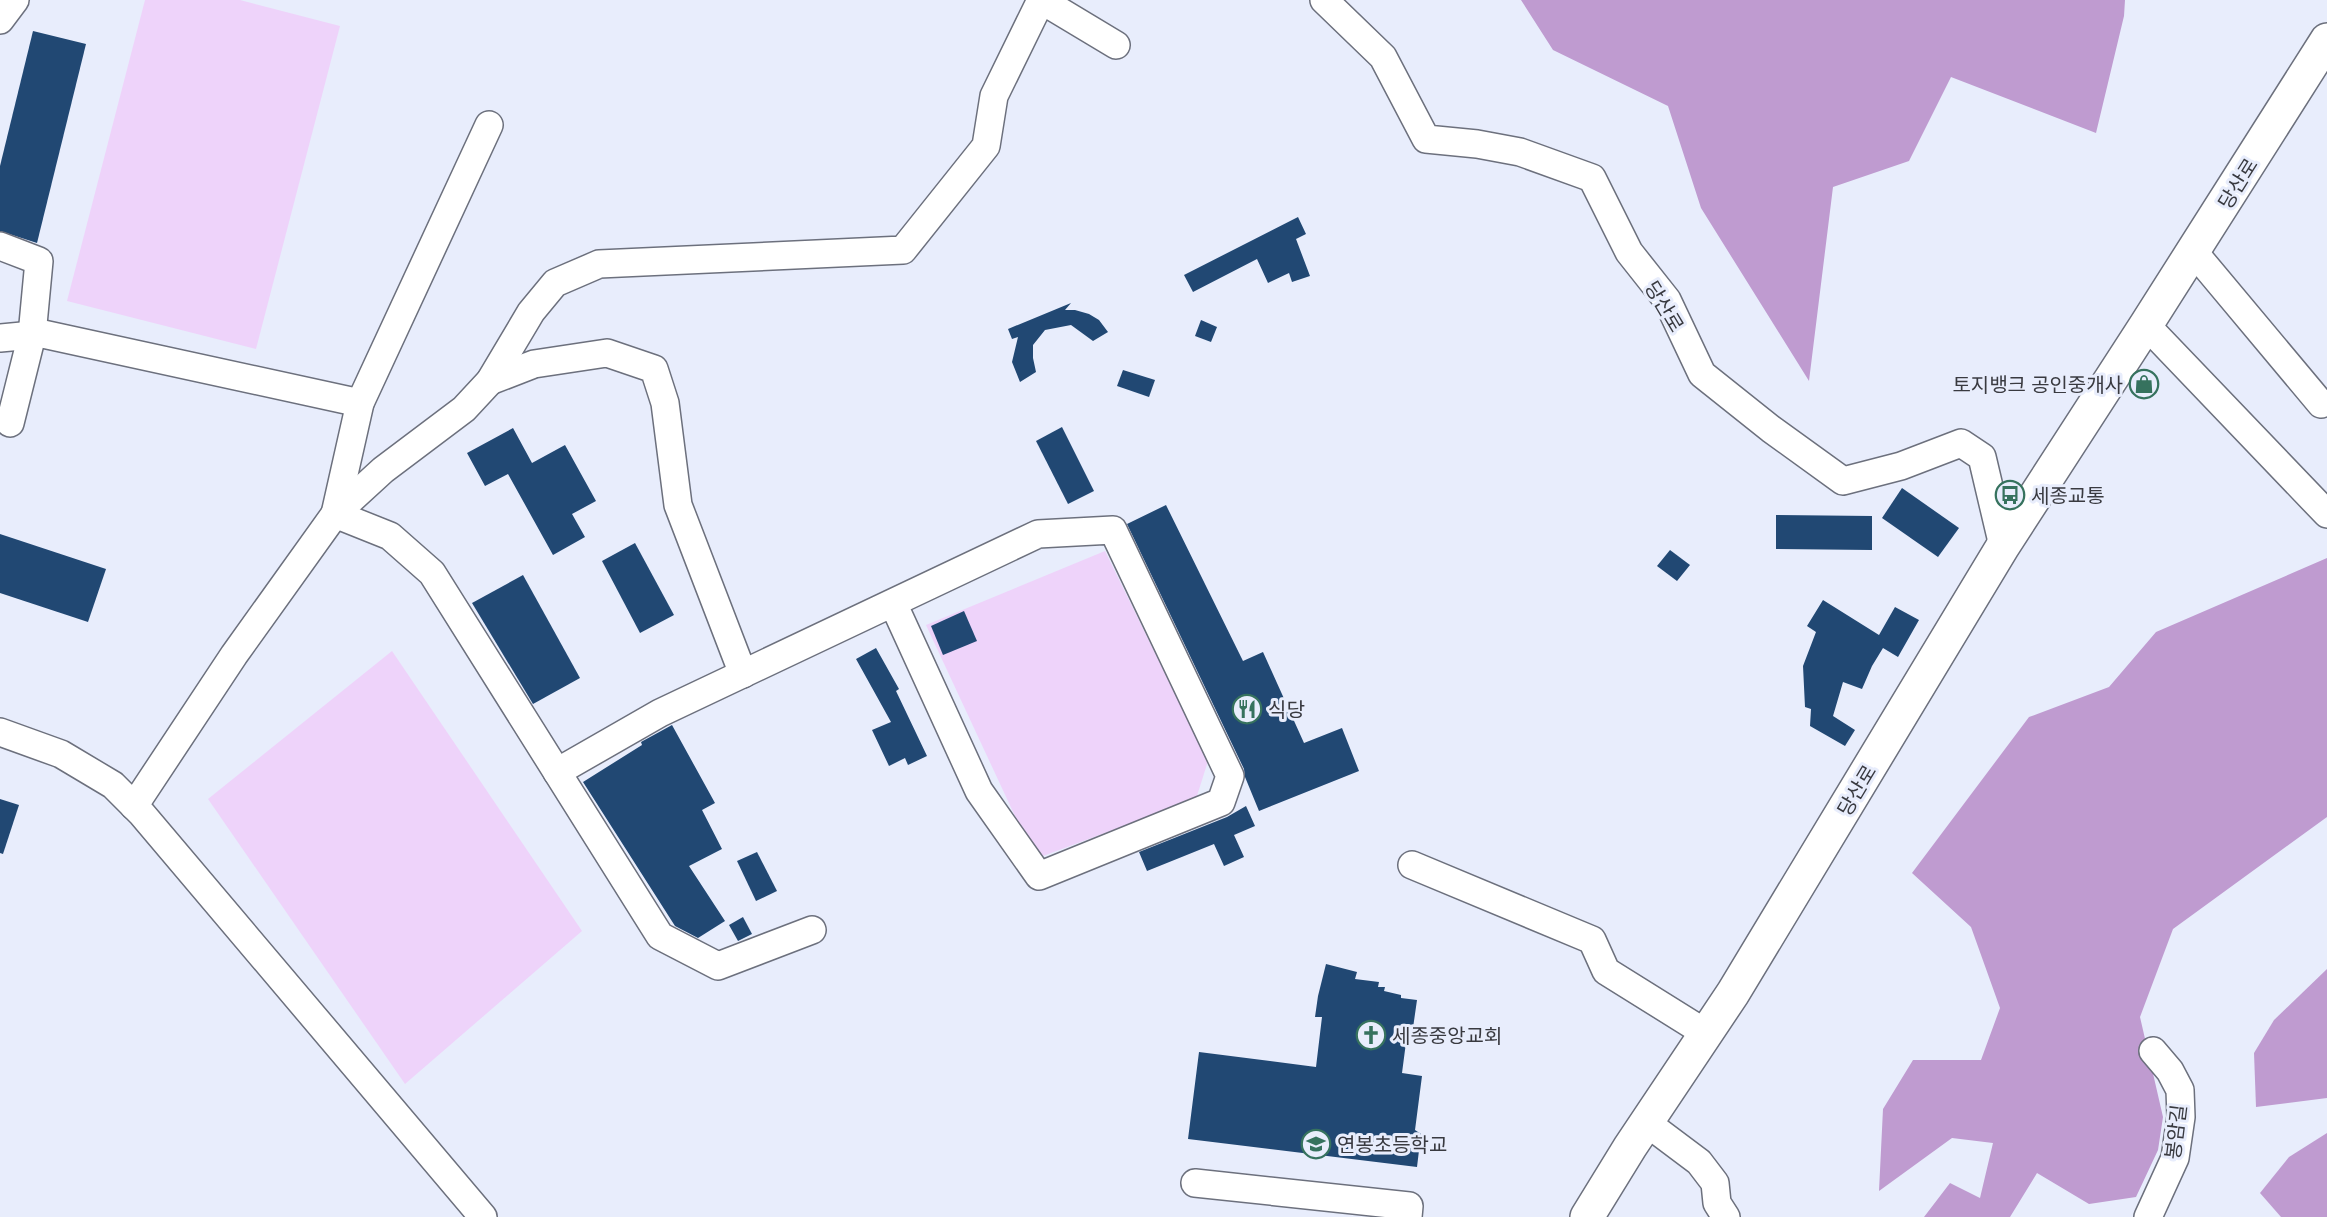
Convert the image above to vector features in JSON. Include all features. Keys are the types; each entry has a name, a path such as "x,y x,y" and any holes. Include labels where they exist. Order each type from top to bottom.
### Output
{"main road":[{"name":"당산로","path":"1587,1217 1707,1034 2003,546 2327,40"}],"street":[{"path":"0,20 15,0"},
{"path":"134,806 234,655 335,514 383,471 464,410 490,381 531,312 555,283 599,264 903,250 986,146 994,96 1041,0 1116,45"},
{"name":"당산로","path":"1324,0 1383,57 1426,139 1477,144 1520,152 1593,178 1629,252 1666,300 1702,374 1771,429 1843,481 1901,466 1961,443 1982,457 2003,546"},
{"path":"335,514 360,403 489,125"},
{"path":"0,246 39,261 32,335 5,431"},
{"path":"2193,251 2321,404"},
{"path":"2146,326 2327,514"},
{"path":"0,338 43,334 360,403"},
{"path":"490,381 534,364 607,353 654,369 665,403 678,505 743,674"},
{"path":"0,387 5,431"},
{"path":"335,514 390,536 432,573 660,936 718,966 812,930"},
{"path":"557,772 660,713 1038,534 1113,530 1230,776 1221,802 1040,876 979,791 893,603"},
{"path":"0,732 61,754 113,785 134,806 403,1120 483,1217"},
{"path":"1412,865 1592,940 1606,971 1707,1034"},
{"name":"봉암길","path":"2148,1217 2175,1158 2181,1117 2180,1090 2170,1071 2153,1052"},
{"path":"1647,1123 1699,1162 1714,1183 1717,1203 1726,1217"},
{"path":"1195,1183 1408,1206 1408,1217"}],"shaded area":[{"path":"145,0 240,0 340,26 256,349 67,301"},
{"path":"1521,0 2125,0 2124,16 2096,133 1951,77 1909,161 1833,187 1809,381 1701,208 1668,106 1553,50"},
{"path":"1105,551 1208,761 1196,799 1035,859 926,625"},
{"path":"2327,558 2327,817 2173,929 2140,1017 2163,1117 2158,1150 2136,1197 2089,1204 2037,1173 2010,1217 1924,1217 1950,1183 1980,1198 1993,1143 1952,1138 1879,1191 1883,1109 1913,1060 1981,1060 2000,1008 1971,927 1912,873 2029,717 2109,687 2156,632"},
{"path":"392,651 582,931 405,1084 208,799"},
{"path":"2327,969 2327,1098 2256,1107 2254,1053 2274,1020"},
{"path":"2327,1133 2327,1217 2281,1217 2260,1193 2289,1157"}],"building":[{"path":"33,31 86,44 37,243 0,231 0,166"},
{"path":"1298,217 1306,234 1296,239 1310,276 1292,282 1289,273 1268,283 1257,259 1193,292 1184,275"},
{"path":"1071,303 1065,310 1089,314 1099,320 1108,332 1093,341 1071,325 1045,330 1033,345 1036,372 1020,382 1012,362 1018,337 1012,339 1008,329"},
{"path":"1201,320 1217,327 1211,342 1195,336"},
{"path":"1123,370 1155,380 1149,397 1117,386"},
{"path":"1062,427 1094,491 1068,504 1036,441"},
{"path":"513,428 532,463 565,445 596,501 572,514 585,537 553,555 508,474 485,486 467,453"},
{"path":"1902,488 1959,528 1938,557 1882,518"},
{"path":"1166,505 1243,661 1263,652 1304,743 1342,728 1359,771 1259,811 1244,769 1127,524"},
{"path":"1776,515 1872,516 1872,550 1776,549"},
{"path":"0,534 106,569 88,622 0,593"},
{"path":"635,543 674,615 640,633 602,561"},
{"path":"1670,550 1690,565 1677,581 1657,566"},
{"path":"523,575 580,678 533,704 472,603"},
{"path":"1823,600 1879,635 1895,607 1919,620 1898,657 1883,648 1862,689 1843,682 1833,716 1855,730 1845,746 1810,726 1811,709 1805,707 1803,666 1816,632 1807,626"},
{"path":"964,611 977,641 943,655 931,626"},
{"path":"876,648 899,689 896,691 927,756 908,765 905,758 889,766 872,730 891,722 856,659"},
{"path":"672,725 715,803 702,810 722,849 689,866 725,921 698,938 675,926 583,782 642,745 641,742"},
{"path":"0,799 19,805 3,854 0,853"},
{"path":"1246,806 1255,826 1234,835 1244,857 1224,866 1214,844 1147,871 1139,852 1227,817"},
{"path":"757,852 777,891 756,901 737,861"},
{"path":"743,917 752,934 738,941 729,925"},
{"name":"연봉초등학교","path":"1326,964 1357,972 1355,979 1379,982 1378,987 1385,987 1384,991 1401,995 1401,998 1417,1000 1413,1028 1408,1027 1402,1073 1422,1076 1415,1130 1421,1134 1417,1167 1188,1139 1199,1052 1316,1067 1322,1017 1315,1017"}],"place":[{"name":"토지뱅크 공인중개사","path":"2144,384"},
{"name":"세종교통","path":"2010,495"},
{"name":"식당","path":"1247,709"},
{"name":"세종중앙교회","path":"1371,1035"},
{"name":"연봉초등학교","path":"1316,1144"}]}
